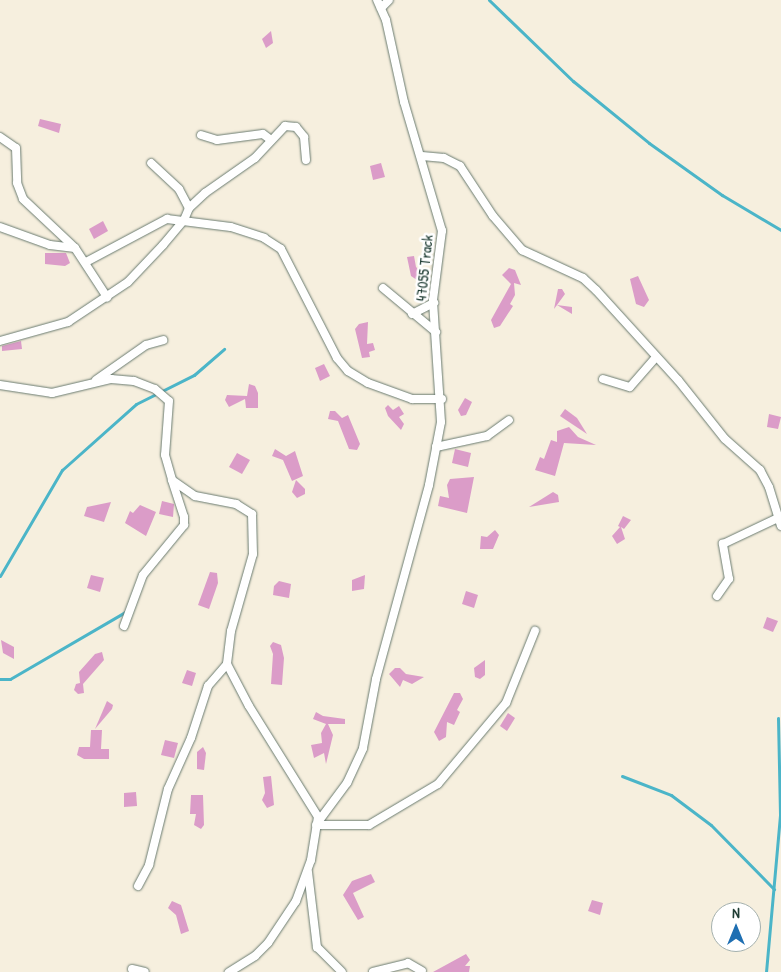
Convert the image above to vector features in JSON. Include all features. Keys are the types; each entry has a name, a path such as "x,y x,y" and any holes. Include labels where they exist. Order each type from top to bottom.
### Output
{"street":[{"path":"379,4 388,0"},
{"name":"47055 Track","path":"316,825 347,782 363,748 376,679 421,515 436,447 442,399 434,304 442,231 422,156 406,109 379,4"},
{"path":"0,341 61,326 107,297 140,271 184,220 189,208 204,193 256,158 285,126 296,127 307,146 306,160"},
{"path":"201,135 217,140 263,134 271,140"},
{"path":"0,137 14,145 18,152 17,183 23,199 75,248 86,262 107,297"},
{"path":"422,156 444,158 460,166 517,245 531,256 583,278 655,358 678,380 725,439 760,470 769,487 779,522 724,544 729,579 717,596"},
{"path":"150,163 178,189 189,208"},
{"path":"86,262 167,220 184,220 231,227 271,242 284,256 337,358 348,371 368,383 412,399 442,399"},
{"path":"0,227 50,245 75,248"},
{"path":"382,288 436,332"},
{"path":"412,314 434,304"},
{"path":"96,380 146,345 163,340"},
{"path":"603,379 630,387 655,358"},
{"path":"0,385 52,393 96,380 134,381 168,397 165,455 184,517 184,525 143,575 124,626"},
{"path":"436,447 487,436 509,420"},
{"path":"172,480 194,496 236,504 252,514 253,554 231,631 227,664 249,706 313,805 318,817 316,825 317,839 308,872 296,901 268,942 255,956 230,972"},
{"path":"316,825 369,825 438,784 506,703 535,631"},
{"path":"138,886 149,865 168,789 191,738 205,692 217,672 227,664"},
{"path":"308,872 317,947 342,972"},
{"path":"373,972 408,963 422,970"},
{"path":"132,969 145,972"}],"building":[{"path":"271,31 273,43 266,48 262,39"},
{"path":"40,119 61,124 59,133 38,126"},
{"path":"381,163 385,177 373,180 370,166"},
{"path":"103,221 108,231 94,239 89,229"},
{"path":"45,253 66,253 70,263 65,266 45,264"},
{"path":"414,256 416,267 422,273 417,280 411,276 407,257"},
{"path":"509,268 515,270 521,285 514,283 515,295 510,304 513,306 500,326 494,328 491,320 511,284 502,275"},
{"path":"638,276 649,300 644,307 636,304 630,279"},
{"path":"558,289 562,289 565,294 554,309"},
{"path":"557,305 572,307 572,314"},
{"path":"368,322 367,344 373,343 375,350 369,352 370,357 362,358 355,329 359,324"},
{"path":"21,341 22,349 2,351 2,346"},
{"path":"324,364 330,376 320,381 315,368"},
{"path":"249,384 255,386 258,393 258,408 246,408 245,399 229,407 225,400 227,395 247,396"},
{"path":"465,398 472,402 466,415 461,416 458,410"},
{"path":"388,405 393,410 399,406 404,414 399,417 404,424 401,430 388,416 385,408"},
{"path":"565,409 577,418 587,434 560,416"},
{"path":"330,411 335,411 342,418 348,415 360,444 357,450 349,449 338,421 328,419"},
{"path":"769,414 781,417 778,429 767,427"},
{"path":"569,427 578,437 596,445 564,443 555,476 535,470 540,457 544,459 551,440 557,442 557,431"},
{"path":"275,449 286,456 295,451 303,476 292,481 283,460 272,456"},
{"path":"455,449 471,453 468,467 452,463"},
{"path":"237,453 250,460 242,474 229,467"},
{"path":"474,477 467,513 438,506 440,496 449,498 447,485 450,479"},
{"path":"296,480 305,489 305,494 297,498 292,492"},
{"path":"553,492 558,495 559,502 529,507"},
{"path":"162,501 174,504 173,517 159,514"},
{"path":"111,502 104,522 84,516 87,507"},
{"path":"140,505 156,512 146,536 125,523 130,511 133,513"},
{"path":"623,516 631,520 624,529 621,527 625,539 617,544 612,536 620,527 618,526"},
{"path":"495,530 499,535 493,549 480,549 481,536 487,537"},
{"path":"210,572 217,573 218,583 209,609 198,605"},
{"path":"91,575 104,578 100,592 87,588"},
{"path":"365,575 364,589 352,591 352,580"},
{"path":"279,581 291,584 289,598 273,595 274,586"},
{"path":"466,591 478,595 474,608 462,604"},
{"path":"767,617 778,621 773,632 763,628"},
{"path":"1,640 14,647 14,659 3,653"},
{"path":"273,642 281,645 284,658 282,685 271,684 273,654 270,646"},
{"path":"102,652 104,660 83,684 84,693 78,694 74,690 76,684 80,683 79,672 95,654"},
{"path":"485,660 485,675 480,679 475,677 474,668"},
{"path":"395,668 400,668 406,674 424,677 412,684 403,680 400,687 389,674"},
{"path":"187,670 196,673 192,686 182,683"},
{"path":"454,693 460,693 463,699 457,710 460,712 454,725 447,722 446,737 439,741 434,732"},
{"path":"107,701 113,705 112,709 95,729"},
{"path":"316,712 323,716 345,719 345,724 328,724 333,735 326,764 324,753 314,758 311,745 322,743 321,733 326,724 313,719"},
{"path":"508,713 515,718 507,731 500,726"},
{"path":"91,730 102,730 101,749 109,749 109,759 84,759 77,755 79,747 90,747"},
{"path":"165,740 178,743 174,758 161,755"},
{"path":"203,747 206,753 204,770 197,769 197,752"},
{"path":"271,776 274,805 267,808 262,800 265,793 263,777"},
{"path":"136,792 137,806 124,807 124,793"},
{"path":"191,795 203,795 204,825 201,829 194,825 196,814 190,814"},
{"path":"371,874 375,882 353,893 364,917 358,920 343,895 352,881"},
{"path":"592,900 603,903 600,915 588,911"},
{"path":"172,901 181,905 189,931 181,934 176,915 168,908"},
{"path":"466,954 470,960 465,966 470,966 469,972 433,972"}],"waterway":[{"path":"489,0 573,81 649,143 722,195 781,230"},
{"path":"0,576 62,470 136,404 194,375 224,349"},
{"path":"0,679 10,679 125,612"},
{"path":"766,972 780,814 778,718"},
{"path":"622,776 671,795 711,825 774,889"}]}
